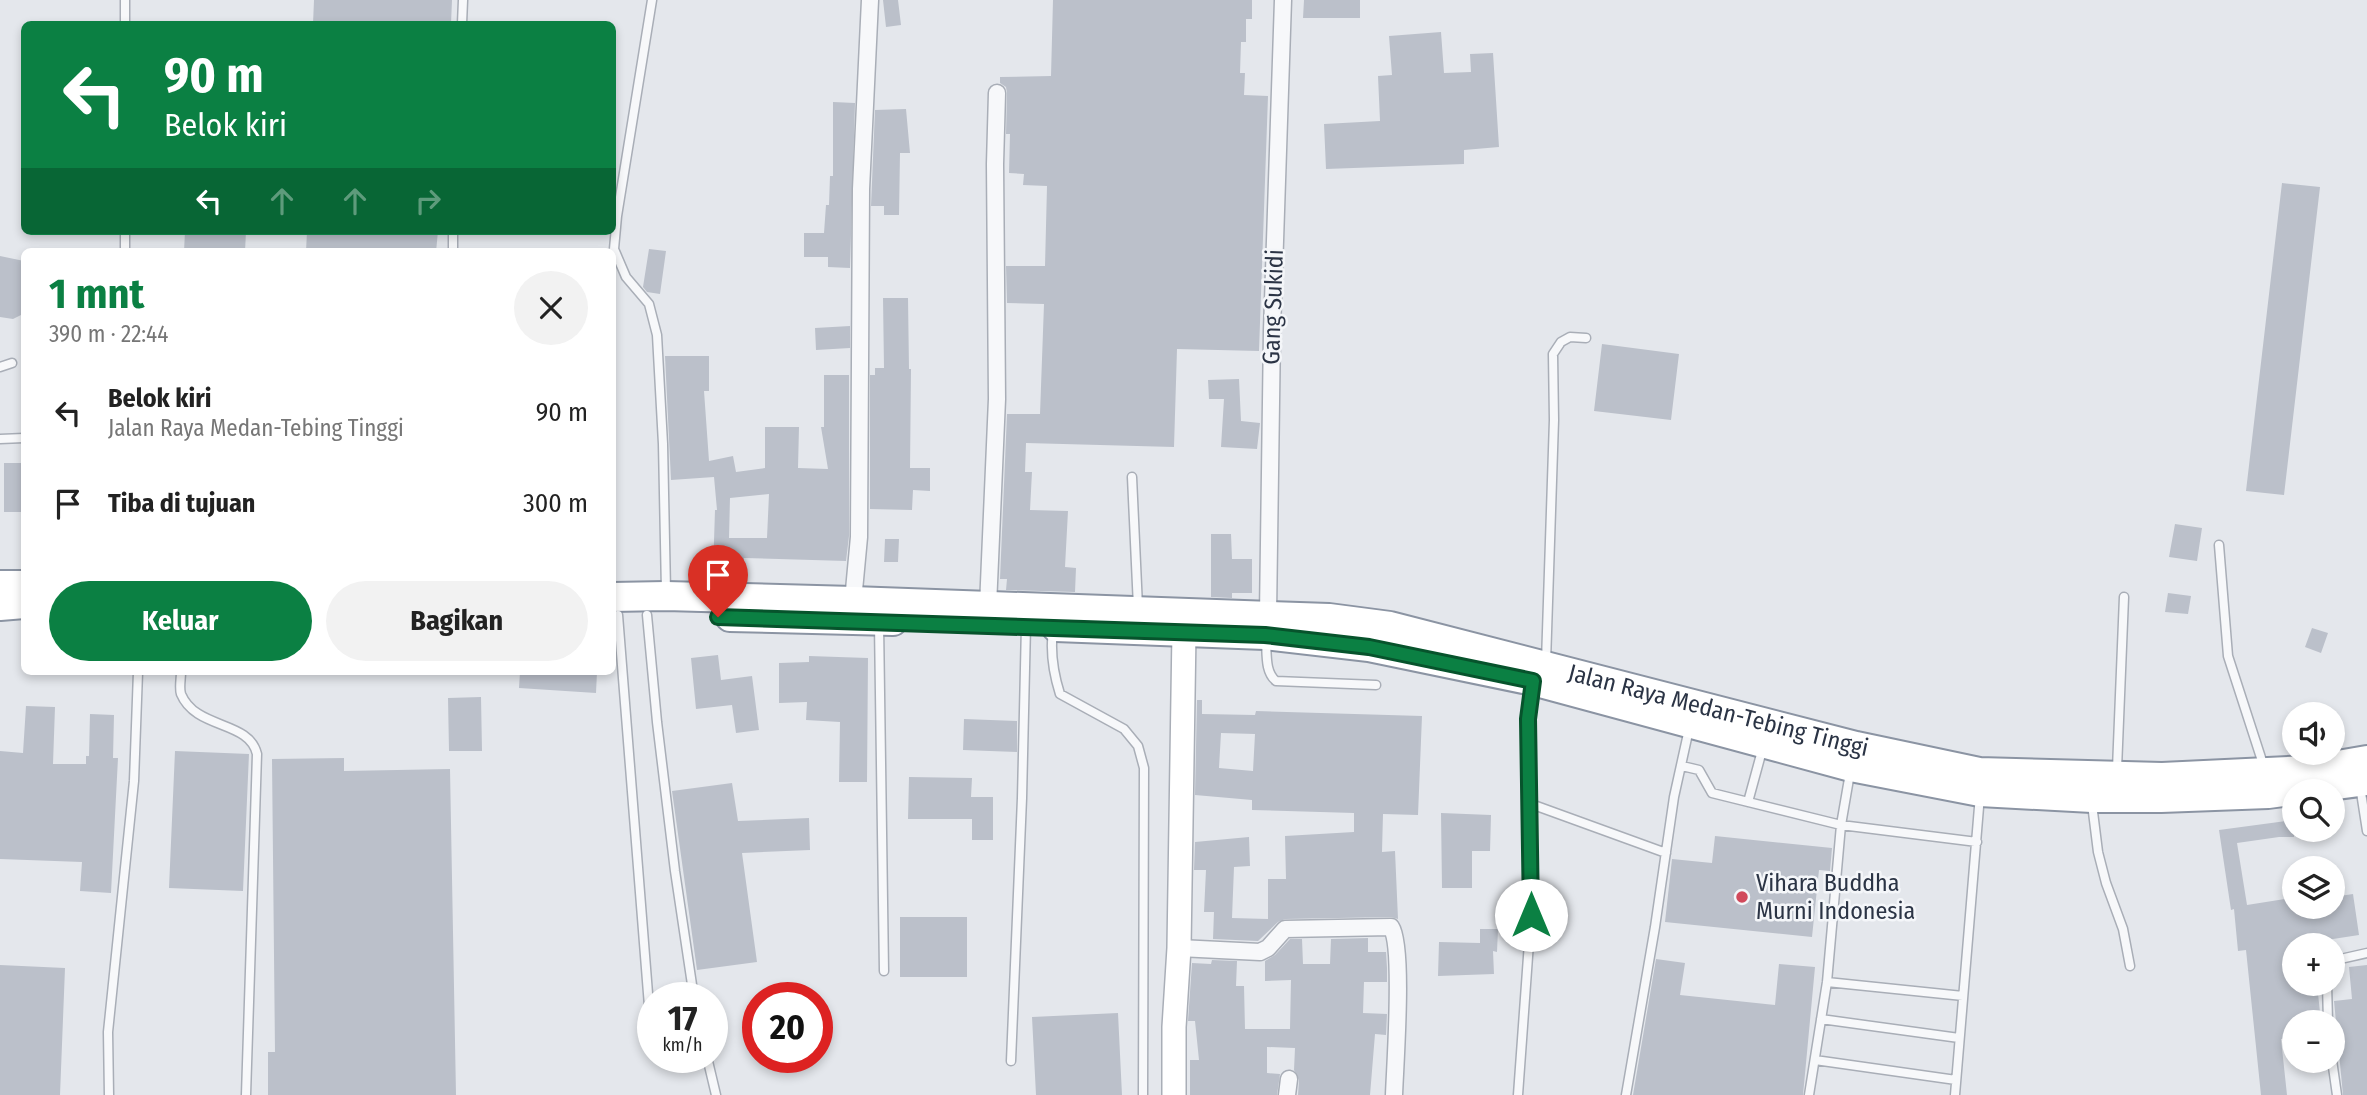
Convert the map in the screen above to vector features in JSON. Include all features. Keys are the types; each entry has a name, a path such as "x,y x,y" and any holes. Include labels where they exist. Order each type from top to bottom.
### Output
{"highway":[{"path":"0,584 21,585"},
{"name":"Jalan Raya Medan-Tebing Tinggi","path":"616,609 657,605 853,601 1138,610 1267,624 1369,647 1539,673 1979,772 2117,776 2309,771 2365,775"},
{"path":"0,606 21,604"},
{"name":"Jalan Raya Medan-Tebing Tinggi","path":"657,605 878,621 1184,632 1267,624"},
{"name":"Jalan Raya Medan-Tebing Tinggi","path":"1539,673 1690,725 1851,767 1980,792 2092,798 2268,794 2365,775"}],"street":[{"path":"853,601 859,537 861,189 870,0"},
{"name":"Gang Sukidi","path":"1267,624 1272,331 1283,0"},
{"path":"988,606 997,399 996,93"},
{"path":"1174,1095 1184,632"},
{"path":"1179,948 1260,951 1273,944 1284,929 1391,927 1396,936 1398,980 1394,1095"}],"lane":[{"path":"125,0 125,21"},
{"path":"462,21 463,0"},
{"path":"616,227 652,0"},
{"path":"616,254 626,277 649,304 657,335 663,444 657,605 657,722 692,982"},
{"path":"1518,1095 1531,915 1528,719 1548,626 1554,420 1553,354 1561,342 1570,337 1586,338"},
{"path":"0,367 12,363"},
{"path":"0,439 21,438"},
{"path":"1132,477 1138,610"},
{"path":"2219,545 2228,656 2265,773"},
{"path":"2117,776 2124,597"},
{"path":"878,621 884,971"},
{"path":"1267,624 1268,669 1276,681 1376,685"},
{"path":"1012,1061 1022,798 1039,626"},
{"path":"1039,626 1051,645 1054,673 1060,694 1124,729 1138,746 1144,768 1143,1095"},
{"path":"616,632 647,982"},
{"path":"109,1095 108,1032 134,781 138,675"},
{"path":"181,675 180,692 190,707 203,718 248,736 255,744 257,754 246,1095"},
{"path":"1626,1095 1675,797 1690,725"},
{"path":"1748,802 1764,744"},
{"path":"1682,766 1699,770 1712,793 1841,825 1977,842"},
{"path":"1810,1095 1827,982 1841,825 1851,767"},
{"path":"2365,775 2367,831"},
{"path":"1955,1095 1980,792"},
{"path":"2092,798 2098,852 2123,929 2130,966"},
{"path":"1531,804 1666,853"},
{"path":"2345,958 2367,953"},
{"path":"1827,982 1963,996"},
{"path":"1821,1019 1959,1038"},
{"path":"1815,1059 1956,1080"},
{"path":"711,1073 716,1095"},
{"path":"2334,1073 2337,1095"}],"building":[{"path":"314,0 452,0 451,21 313,21"},
{"path":"883,0 898,0 901,25 886,27"},
{"path":"1053,0 1252,0 1252,19 1246,19 1246,42 1241,42 1240,73 1245,73 1244,95 1268,96 1259,351 1177,349 1174,447 1026,443 1025,472 1032,472 1030,510 1068,511 1065,567 1076,568 1075,592 1006,590 1007,579 1000,579 1007,414 1040,414 1044,304 1007,303 1006,266 1045,266 1047,186 1023,185 1024,174 1009,173 1007,93 1006,87 1000,83 1000,77 1051,76"},
{"path":"1304,0 1360,0 1360,18 1303,18"},
{"path":"1441,32 1444,73 1471,72 1470,54 1493,53 1499,147 1464,150 1464,164 1326,169 1324,124 1380,121 1378,76 1392,75 1389,36"},
{"path":"833,102 855,103 850,268 828,267 828,257 804,257 804,233 824,233 830,176 833,176"},
{"path":"906,109 910,153 900,153 899,215 884,215 884,206 871,206 875,110"},
{"path":"2282,183 2320,187 2284,495 2246,491"},
{"path":"185,235 246,235 245,248 184,248"},
{"path":"307,235 438,235 436,248 306,248"},
{"path":"649,249 666,251 660,294 647,292 643,287"},
{"path":"0,256 21,260 21,315 13,319 0,317"},
{"path":"883,298 908,298 911,369 910,468 930,468 930,491 913,490 912,510 870,509 870,375 875,375 875,368 884,368"},
{"path":"850,326 850,348 816,350 815,328"},
{"path":"1602,344 1679,354 1671,420 1594,411"},
{"path":"665,356 709,356 709,391 704,391 709,461 733,456 736,472 765,468 765,427 799,427 798,468 828,469 821,427 824,427 824,375 849,375 849,536 846,561 744,558 744,573 713,572 717,510 714,477 671,480","holes":["769,494 767,538 729,538 730,498"]},
{"path":"1239,379 1241,421 1260,423 1257,449 1221,447 1224,399 1209,399 1208,380"},
{"path":"4,463 21,463 21,512 4,512"},
{"path":"2175,524 2202,528 2197,561 2169,557"},
{"path":"1211,534 1231,534 1232,559 1252,559 1252,593 1232,593 1232,598 1211,597"},
{"path":"885,539 899,539 898,562 884,562"},
{"path":"2168,593 2191,596 2188,614 2165,612"},
{"path":"2312,628 2328,633 2321,653 2305,647"},
{"path":"718,655 721,680 752,676 759,730 736,733 732,705 696,709 691,658"},
{"path":"809,656 868,658 867,782 839,782 840,722 806,720 807,702 779,703 779,663 809,662"},
{"path":"520,675 597,675 596,693 519,688"},
{"path":"481,697 482,751 449,751 448,698"},
{"path":"1197,700 1202,700 1202,714 1255,715 1256,711 1422,716 1418,815 1383,814 1382,852 1395,851 1398,919 1285,919 1258,941 1213,939 1214,912 1204,912 1206,870 1194,870 1195,842 1249,837 1250,866 1234,867 1232,918 1268,919 1268,879 1286,879 1285,836 1354,832 1354,813 1252,810 1252,800 1195,795","holes":["1221,733 1255,734 1253,771 1219,768"]},
{"path":"26,706 55,707 53,764 86,764 86,756 89,756 90,714 114,715 113,758 118,758 111,893 80,891 82,862 0,859 0,751 23,753"},
{"path":"964,719 1017,721 1017,752 963,750"},
{"path":"175,751 249,754 243,891 169,888"},
{"path":"344,758 344,771 450,769 456,1095 268,1095 268,1052 275,1052 272,759"},
{"path":"909,777 972,778 971,797 993,797 993,840 972,840 972,819 908,819"},
{"path":"732,783 738,821 809,818 810,850 742,853 757,962 697,970 672,791"},
{"path":"1441,813 1491,815 1490,851 1472,851 1472,888 1442,888"},
{"path":"2282,822 2282,837 2237,843 2247,905 2282,900 2282,919 2345,919 2345,895 2353,894 2359,935 2345,937 2345,933 2282,933 2282,996 2318,996 2320,1010 2282,1010 2282,1073 2285,1073 2287,1095 2261,1095 2246,950 2238,951 2234,909 2231,910 2219,830"},
{"name":"Vihara Buddha Murni Indonesia","path":"1715,836 1832,848 1830,871 1819,870 1812,937 1665,922 1672,859 1712,863"},
{"path":"900,917 967,917 967,977 900,977"},
{"path":"1480,929 1498,929 1497,952 1493,951 1494,974 1438,976 1439,942 1480,943"},
{"path":"1368,938 1368,952 1386,952 1387,968 1387,982 1364,982 1363,1013 1387,1014 1386,1035 1375,1034 1370,1095 1298,1095 1299,1080 1294,1070 1295,1048 1267,1047 1267,1073 1280,1074 1277,1095 1190,1095 1190,1060 1199,1060 1195,1021 1188,1021 1192,963 1211,964 1212,960 1237,961 1236,986 1244,986 1245,1029 1290,1029 1291,980 1265,981 1265,961 1275,955 1290,939 1302,939 1303,964 1330,964 1331,939"},
{"path":"1656,959 1685,963 1680,995 1775,1005 1779,964 1815,967 1803,1095 1633,1095"},
{"path":"0,965 65,968 60,1095 0,1095"},
{"path":"2367,965 2367,1095 2343,1095 2341,1073 2345,1073 2345,1010 2335,1010 2334,1001 2352,999 2349,967"},
{"path":"1118,1013 1122,1095 1036,1095 1032,1017"}],"place":[{"name":"Vihara Buddha Murni Indonesia","path":"1742,897"}],"route":[{"path":"718,617 1026,625 1265,635 1369,647 1533,681 1528,719 1531,915"}]}
